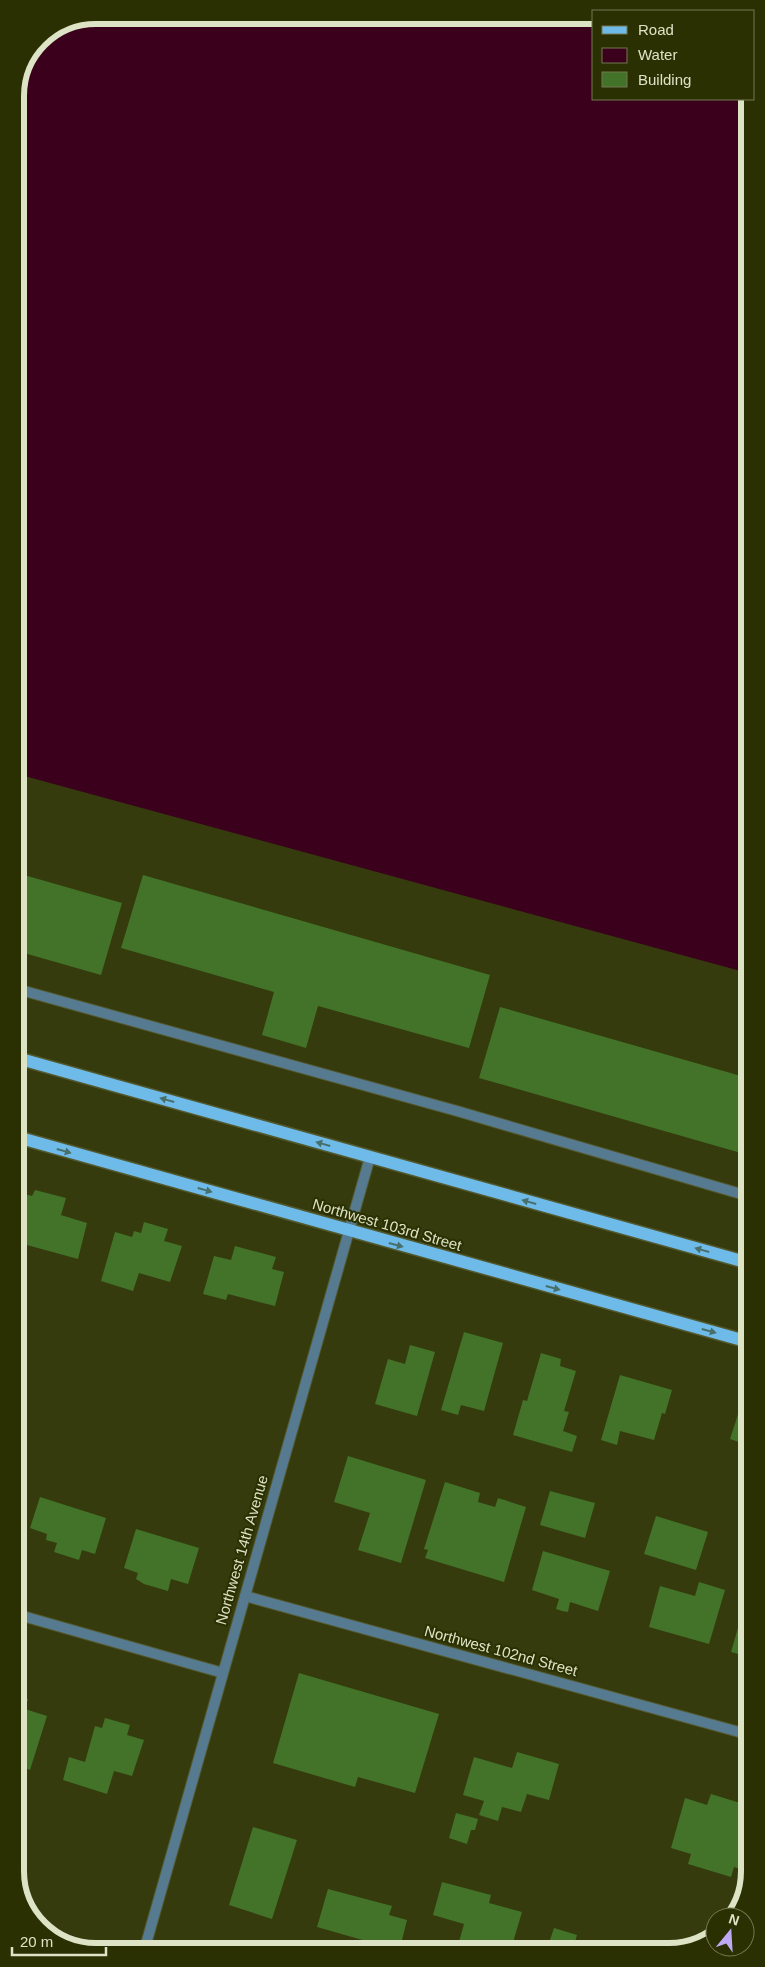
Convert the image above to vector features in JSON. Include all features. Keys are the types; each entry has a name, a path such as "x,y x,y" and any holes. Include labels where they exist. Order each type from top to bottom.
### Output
{"main road":[{"path":"24,1060 741,1261"},
{"name":"Northwest 103rd Street","path":"24,1139 349,1232 741,1340"}],"street":[{"path":"24,991 457,1111 741,1194"},
{"name":"Northwest 14th Avenue","path":"147,1943 370,1157"},
{"name":"Northwest 102nd Street","path":"245,1596 741,1733"},
{"path":"24,1618 223,1673"}],"water":[{"path":"96,24 592,24 592,100 741,100 741,971 24,776 24,91 26,77 31,64 48,42 60,33 82,25"}],"building":[{"path":"24,875 122,903 101,975 24,953"},
{"path":"143,875 490,975 469,1048 318,1006 306,1048 262,1035 274,992 121,948"},
{"path":"500,1007 741,1076 741,1153 479,1078"},
{"path":"35,1190 66,1198 61,1215 87,1223 78,1259 27,1245 24,1256 24,1194 32,1196"},
{"path":"144,1222 168,1229 164,1241 182,1246 170,1282 139,1273 133,1291 101,1281 115,1232 132,1237 134,1231 141,1233"},
{"path":"235,1246 276,1257 272,1269 284,1272 275,1306 228,1294 226,1300 203,1294 214,1256 231,1260"},
{"path":"464,1332 503,1343 484,1411 461,1405 458,1415 441,1410"},
{"path":"410,1345 435,1352 417,1416 375,1404 388,1359 405,1364"},
{"path":"541,1353 561,1359 560,1366 576,1371 564,1411 569,1412 563,1431 577,1436 572,1452 513,1435 523,1400 527,1401"},
{"path":"620,1375 672,1390 665,1414 662,1413 654,1440 620,1431 617,1445 601,1440"},
{"path":"740,1408 741,1408 741,1443 730,1439"},
{"path":"348,1456 426,1480 401,1563 358,1550 370,1513 334,1502"},
{"path":"445,1482 480,1493 478,1502 495,1507 498,1498 526,1507 504,1582 425,1558 428,1550 424,1549"},
{"path":"550,1491 595,1503 585,1538 540,1525"},
{"path":"40,1497 106,1518 95,1554 82,1550 79,1560 54,1552 57,1543 46,1540 47,1534 30,1528"},
{"path":"656,1516 708,1532 696,1570 644,1554"},
{"path":"136,1529 199,1548 188,1584 171,1579 168,1591 144,1584 136,1579 138,1573 124,1568"},
{"path":"543,1551 610,1571 598,1611 570,1602 568,1612 562,1611 556,1609 559,1599 532,1590"},
{"path":"699,1582 725,1590 709,1644 649,1627 660,1586 695,1596"},
{"path":"741,1617 741,1655 731,1652"},
{"path":"299,1673 439,1714 415,1793 358,1777 355,1787 273,1763"},
{"path":"24,1698 28,1699 25,1709 47,1716 30,1770 24,1768"},
{"path":"105,1718 130,1725 127,1735 144,1740 132,1776 114,1771 107,1794 63,1780 69,1757 85,1762 95,1726 102,1728"},
{"path":"517,1752 559,1764 549,1800 527,1794 521,1812 502,1807 498,1821 479,1815 484,1801 463,1795 474,1757 512,1768"},
{"path":"711,1794 741,1803 741,1869 734,1867 731,1877 688,1864 691,1854 671,1848 685,1798 707,1805"},
{"path":"456,1813 478,1819 475,1830 471,1830 467,1844 449,1838"},
{"path":"253,1827 297,1840 272,1919 229,1905"},
{"path":"442,1882 491,1895 489,1903 522,1912 513,1943 459,1943 464,1924 433,1915"},
{"path":"328,1889 392,1906 389,1915 407,1920 401,1943 366,1943 366,1941 317,1927"},
{"path":"554,1928 577,1935 575,1943 549,1943"}]}
